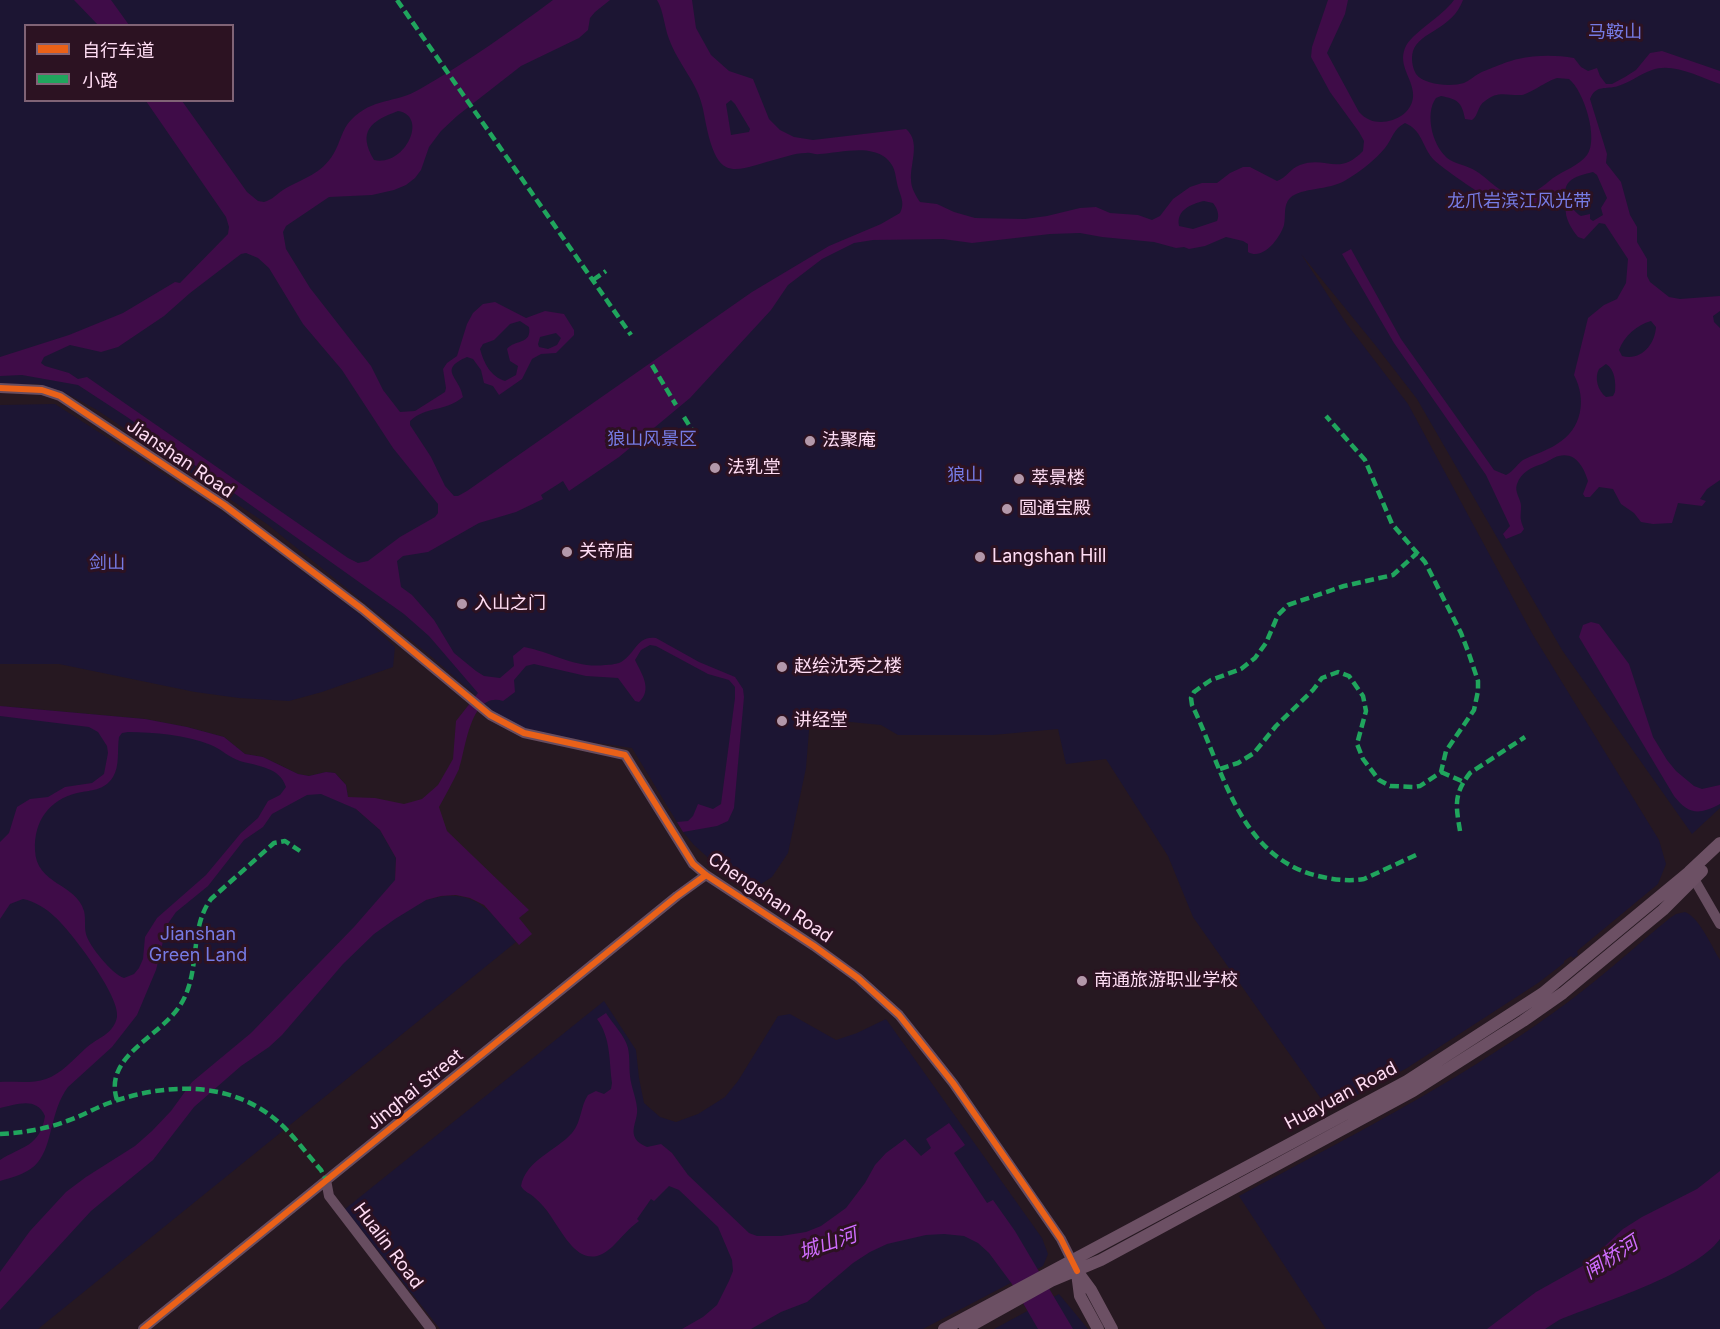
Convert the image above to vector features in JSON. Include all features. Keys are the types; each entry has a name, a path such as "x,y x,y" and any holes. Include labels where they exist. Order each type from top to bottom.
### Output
{"main road":[{"name":"Huayuan Road","path":"1048,1277 1077,1271 1247,1182 1423,1085 1563,993 1663,910 1720,843"},
{"name":"Huayuan Road","path":"965,1329 1048,1277 1071,1259 1407,1081 1543,993 1720,854"},
{"name":"Chengshan Road","path":"1077,1271 1080,1296 1098,1329"},
{"name":"Chengshan Road","path":"1077,1271 1091,1290 1112,1329"},
{"name":"Huayuan Road","path":"944,1329 1017,1295"}],"street":[{"name":"Jianshan Road","path":"0,388 42,390 60,396 224,505 330,587"},
{"name":"Chengshan Road","path":"330,587 362,609 490,715 524,733 625,755 693,864 858,978 899,1015 953,1083 1061,1239 1077,1271"},
{"name":"Jinghai Street","path":"143,1329 677,896 706,875"},
{"path":"1692,876 1720,924"},
{"name":"Hualin Road","path":"326,1180 329,1196 431,1329"}],"green space":[{"name":"狼山风景区","path":"0,0 1720,0 1720,808 1692,834 1562,650 1417,399 1301,254 1346,323 1408,404 1533,635 1659,840 1666,864 1658,884 1577,951 1578,955 1573,958 1571,956 1538,983 1407,1068 1329,1110 1193,917 1168,856 1106,759 1066,764 1058,729 993,735 898,735 881,725 810,718 806,768 788,853 772,877 761,884 724,872 683,832 632,748 523,728 500,717 433,658 267,524 97,410 64,392 38,384 0,384"},
{"name":"剑山","path":"55,404 223,512 363,617 395,647 393,667 289,701 195,692 59,664 0,664 0,405"},
{"name":"Jianshan Green Land","path":"0,706 145,719 187,727 224,737 245,754 263,757 298,774 309,776 326,772 335,773 346,785 348,797 356,809 380,830 396,858 395,879 426,900 442,896 456,896 478,903 497,919 516,942 38,1329 0,1329"},
{"path":"1685,912 1700,926 1720,960 1720,1329 1326,1329 1239,1196 1399,1110 1477,1064 1568,1002 1670,918"},
{"path":"604,1001 636,1050 644,1103 660,1117 676,1122 698,1114 725,1097 738,1081 778,1016 790,1014 836,1040 886,1019 1042,1238 1048,1254 1043,1266 923,1329 440,1329 345,1209"},
{"path":"1059,1294 1088,1329 994,1329"}],"water":[{"path":"74,0 111,0 128,24 97,24"},
{"path":"553,0 610,0 590,18 588,30 579,38 521,66 457,116 441,131 429,147 421,170 406,185 372,195 329,197 286,226 283,232 286,249 310,288 371,366 383,390 400,412 415,411 445,392 443,369 457,356 467,324 473,313 483,304 495,302 526,318 545,311 564,314 574,330 574,335 556,353 541,354 532,359 522,379 499,395 493,386 484,383 481,370 473,359 467,357 453,366 452,370 463,397 449,405 422,413 410,421 410,425 431,457 445,486 454,496 467,491 752,292 829,246 881,224 900,213 902,209 902,198 893,167 886,158 871,151 802,153 736,169 726,167 721,163 710,141 700,100 673,48 657,0 692,0 696,28 711,55 729,71 753,79 769,119 780,130 794,137 813,140 906,129 914,146 911,183 920,202 937,204 975,218 1025,219 1096,207 1110,213 1138,215 1152,220 1160,216 1173,199 1190,187 1202,183 1217,183 1243,167 1250,167 1277,181 1300,165 1317,162 1339,164 1354,159 1363,151 1364,141 1330,92 1311,57 1312,47 1328,0 1348,0 1345,14 1327,53 1359,112 1377,122 1399,117 1410,107 1413,93 1404,66 1405,48 1408,42 1454,0 1463,0 1452,18 1422,39 1413,51 1412,62 1416,74 1431,83 1445,85 1464,83 1480,73 1510,61 1560,56 1574,58 1581,67 1588,71 1597,68 1606,84 1612,84 1636,70 1650,53 1662,51 1720,71 1720,84 1686,71 1660,68 1622,85 1598,89 1590,99 1607,154 1606,163 1621,182 1630,215 1637,227 1637,242 1647,259 1647,276 1650,282 1669,297 1680,299 1720,296 1720,311 1713,316 1714,322 1720,328 1720,480 1707,489 1700,499 1706,501 1702,506 1678,503 1672,523 1653,524 1641,522 1634,513 1621,504 1613,489 1599,487 1590,497 1585,497 1583,494 1588,481 1582,466 1570,456 1557,457 1534,467 1521,476 1516,490 1521,503 1521,520 1524,529 1521,533 1506,539 1503,534 1510,526 1486,475 1394,343 1342,254 1351,249 1401,339 1494,470 1506,475 1523,460 1557,444 1565,438 1577,422 1581,404 1574,375 1588,318 1604,305 1617,299 1626,283 1628,259 1605,224 1599,223 1584,239 1578,237 1567,219 1566,208 1556,199 1529,208 1518,209 1506,208 1492,201 1433,159 1415,130 1405,123 1396,131 1377,157 1351,177 1331,186 1301,192 1290,198 1279,236 1270,247 1259,253 1248,252 1248,244 1226,237 1205,246 1189,249 1154,242 1080,233 972,243 943,239 873,240 854,243 822,259 788,285 771,310 690,398 619,457 569,491 563,481 541,495 543,499 516,512 479,523 428,552 403,556 397,561 401,587 412,595 434,620 454,653 484,676 500,678 514,666 513,656 524,647 594,666 619,663 644,640 656,638 699,662 735,677 743,689 744,697 734,808 728,821 717,826 683,832 677,822 688,821 698,804 713,809 721,804 735,698 735,687 729,680 708,674 650,645 641,650 635,660 645,686 645,692 639,702 635,701 618,678 586,676 534,664 526,666 514,680 515,692 503,701 492,700 476,713 467,736 459,769 439,807 447,831 529,910 519,918 532,934 519,945 484,905 470,898 456,895 426,900 395,919 374,934 343,964 282,1035 241,1066 194,1107 153,1160 91,1211 0,1310 0,1272 30,1231 66,1192 135,1146 152,1131 171,1111 192,1082 251,1033 354,927 395,880 396,858 380,830 356,809 321,794 307,795 272,814 263,827 244,840 208,886 176,912 167,925 156,970 137,1015 112,1047 68,1087 58,1106 43,1155 38,1162 26,1172 0,1181 0,1160 34,1140 43,1126 45,1116 41,1110 31,1104 0,1108 0,1082 35,1081 52,1077 90,1044 109,1032 117,1017 111,995 93,964 72,935 52,914 36,903 23,899 10,904 0,919 0,842 9,833 17,807 30,799 48,797 65,787 92,783 104,774 107,746 98,732 89,727 0,716 0,706 145,719 187,727 224,737 245,754 263,757 298,774 309,776 326,772 335,773 346,785 348,797 375,798 404,804 422,799 438,785 453,759 456,721 478,693 429,636 404,614 127,417 78,385 22,375 0,376 0,357 69,335 123,313 175,282 180,283 228,234 229,227 226,217 147,102 183,102 247,192 258,201 264,202 323,166 334,153 348,124 359,113 376,104 411,94 504,35","holes":["1557,78 1569,79 1580,94 1591,127 1590,148 1584,159 1535,192 1522,196 1510,195 1476,171 1450,160 1439,148 1431,122 1432,105 1436,98 1441,96 1455,100 1460,105 1465,119 1472,120 1482,103 1494,96 1522,95","731,100 735,104 750,129 749,132 731,135 726,104","398,111 407,115 412,122 409,140 395,156 385,160 374,160 369,150 367,134 374,123","1593,172 1597,175 1607,198 1601,208 1603,215 1593,221 1590,219 1590,214 1581,216 1577,214 1568,201 1565,191 1566,186 1574,178","1204,201 1213,203 1216,207 1217,221 1193,229 1179,226 1182,212","246,253 258,258 269,268 303,324 342,370 393,448 438,504 438,513 435,517 400,537 368,561 358,563 87,377 78,379 69,373 41,363 44,357 70,345 101,352 118,347 164,316 241,254","520,321 529,327 528,337 507,349 510,361 518,366 516,375 505,381 495,376 486,364 480,349 483,344 494,340 510,324","1651,321 1656,327 1650,345 1636,356 1622,356 1619,350 1621,345 1636,328","556,333 561,338 557,345 548,349 539,347 540,337","1606,364 1613,373 1615,381 1613,396 1606,397 1601,391 1597,376 1599,369","122,733 181,736 201,742 215,747 236,760 273,771 279,775 286,787 280,795 268,801 258,818 241,833 206,875 157,918 145,937 143,959 139,968 134,974 124,978 113,971 96,952 86,934 84,911 80,902 42,870 37,862 35,850 40,821 51,806 67,796 106,785 113,777 117,763 119,737"]},
{"path":"1591,622 1599,624 1629,664 1653,737 1667,760 1694,786 1702,789 1720,785 1720,804 1706,810 1695,811 1685,807 1674,796 1579,637 1583,625"},
{"name":"城山河","path":"606,1013 622,1035 628,1048 637,1108 634,1129 636,1139 647,1147 661,1144 672,1153 688,1175 749,1233 757,1236 781,1236 806,1232 821,1226 846,1208 875,1165 886,1153 905,1139 921,1156 931,1148 926,1139 949,1123 965,1145 954,1153 987,1203 993,1200 1015,1231 1073,1329 1038,1329 1012,1284 989,1253 978,1243 964,1236 944,1234 926,1235 887,1244 870,1252 853,1263 807,1302 781,1312 751,1329 682,1329 703,1317 717,1305 733,1271 732,1260 718,1227 679,1190 669,1186 654,1201 651,1199 637,1219 639,1221 604,1253 594,1256 577,1251 543,1206 521,1186 529,1169 572,1133 578,1124 588,1095 596,1091 604,1094 611,1089 607,1042 597,1019"},
{"name":"闸桥河","path":"1720,1171 1720,1239 1690,1264 1646,1286 1559,1320 1545,1329 1487,1329 1536,1292 1586,1264 1623,1229 1697,1189"}],"marked path":[{"path":"397,0 631,335"},
{"path":"593,280 606,271"},
{"path":"652,365 676,405"},
{"path":"1220,769 1238,763 1254,753 1276,726 1313,690 1322,678 1338,672 1349,676 1363,696 1366,711 1357,744 1363,759 1379,780 1390,786 1420,786 1441,772 1446,751 1474,710 1478,681 1461,633 1425,562 1392,524 1365,460 1326,416"},
{"path":"684,417 692,430"},
{"path":"1416,855 1358,880 1339,880 1314,875 1288,864 1267,848 1250,828 1236,805 1191,698 1194,692 1211,680 1241,669 1255,658 1266,643 1278,615 1288,605 1344,586 1393,575 1417,553"},
{"path":"1460,831 1457,814 1458,794 1470,773 1525,737"},
{"path":"1441,772 1464,782"},
{"path":"117,1100 115,1085 118,1072 125,1060 170,1018 186,994 200,924 211,899 274,843 285,841 300,851"},
{"path":"0,1134 25,1132 51,1126 109,1103 150,1092 171,1089 213,1091 253,1104 271,1116 285,1128 321,1170 326,1180"}],"cycle path":[{"path":"0,388 42,390 60,396 224,505 362,609 490,715 524,733 625,755 693,864 858,978 899,1015 953,1083 1024,1185 1061,1239 1077,1271"},
{"path":"143,1329 677,896 706,875"}],"place":[{"name":"法聚庵","path":"810,441"},
{"name":"法乳堂","path":"715,468"},
{"name":"萃景楼","path":"1019,479"},
{"name":"圆通宝殿","path":"1007,509"},
{"name":"关帝庙","path":"567,552"},
{"name":"Langshan Hill","path":"980,557"},
{"name":"入山之门","path":"462,604"},
{"name":"赵绘沈秀之楼","path":"782,667"},
{"name":"讲经堂","path":"782,721"},
{"name":"南通旅游职业学校","path":"1082,981"}],"park label":[{"name":"马鞍山","path":"1615,33"},
{"name":"龙爪岩滨江风光带","path":"1519,202"},
{"name":"狼山","path":"965,476"}]}
